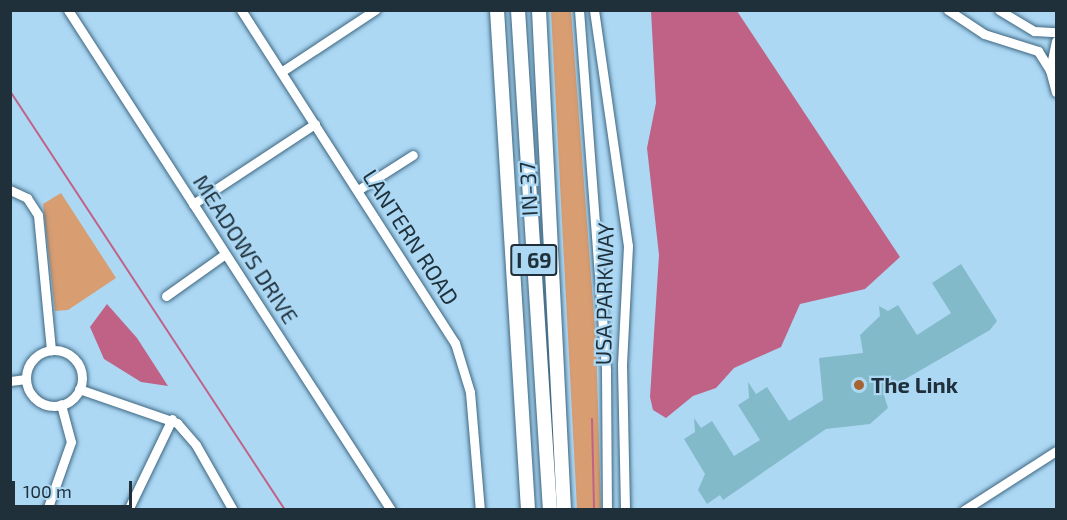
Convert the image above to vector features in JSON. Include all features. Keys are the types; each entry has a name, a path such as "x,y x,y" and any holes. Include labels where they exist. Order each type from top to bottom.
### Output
{"highway":[{"path":"492,10 502,96"},
{"name":"I 69","path":"497,10 528,510"},
{"name":"I 69","path":"518,10 550,510"},
{"name":"IN-37","path":"539,10 564,510"}],"street":[{"name":"MEADOWS DRIVE","path":"68,10 391,510"},
{"name":"LANTERN ROAD","path":"241,10 460,352 470,392 480,510"},
{"path":"281,72 375,10"},
{"name":"USA PARKWAY","path":"579,10 606,371 607,510"},
{"name":"USA PARKWAY","path":"594,10 628,246 622,365 625,510"},
{"path":"948,10 984,34 1038,51 1050,70 1056,92"},
{"path":"999,10 1034,31 1056,32"},
{"path":"1050,70 1056,41"},
{"path":"193,204 315,124"},
{"path":"358,190 413,155"},
{"path":"10,190 27,198 38,214 51,350"},
{"path":"166,296 225,254"},
{"path":"51,350 66,353 77,364 79,389 61,404 37,400 26,379 32,360 51,350"},
{"path":"10,381 26,379"},
{"path":"79,389 172,419 193,439 230,506 219,510"},
{"path":"47,510 71,442 61,404"},
{"path":"128,510 172,419"},
{"path":"964,510 1056,451"}],"shaded area":[{"path":"551,11 571,11 596,342 601,509 577,509"},
{"path":"651,11 737,11 900,257 865,289 800,304 781,347 734,368 716,388 693,396 666,418 653,410 650,397 659,255 647,148 656,103"},
{"path":"61,193 116,278 68,310 55,311 43,204"},
{"path":"107,304 137,338 168,386 141,382 104,359 90,327"}],"building":[{"name":"The Link","path":"961,264 997,321 990,330 883,392 888,408 870,424 826,429 723,500 720,495 707,504 698,490 705,474 684,439 695,432 694,418 701,428 712,421 734,456 760,440 738,405 749,398 748,382 756,394 767,387 789,421 823,400 819,358 863,353 860,335 880,316 879,306 888,311 898,305 917,335 951,313 932,283"}],"waterway":[{"path":"10,91 285,510"},
{"path":"592,419 594,510"}],"place":[{"name":"The Link","path":"859,385"}]}
